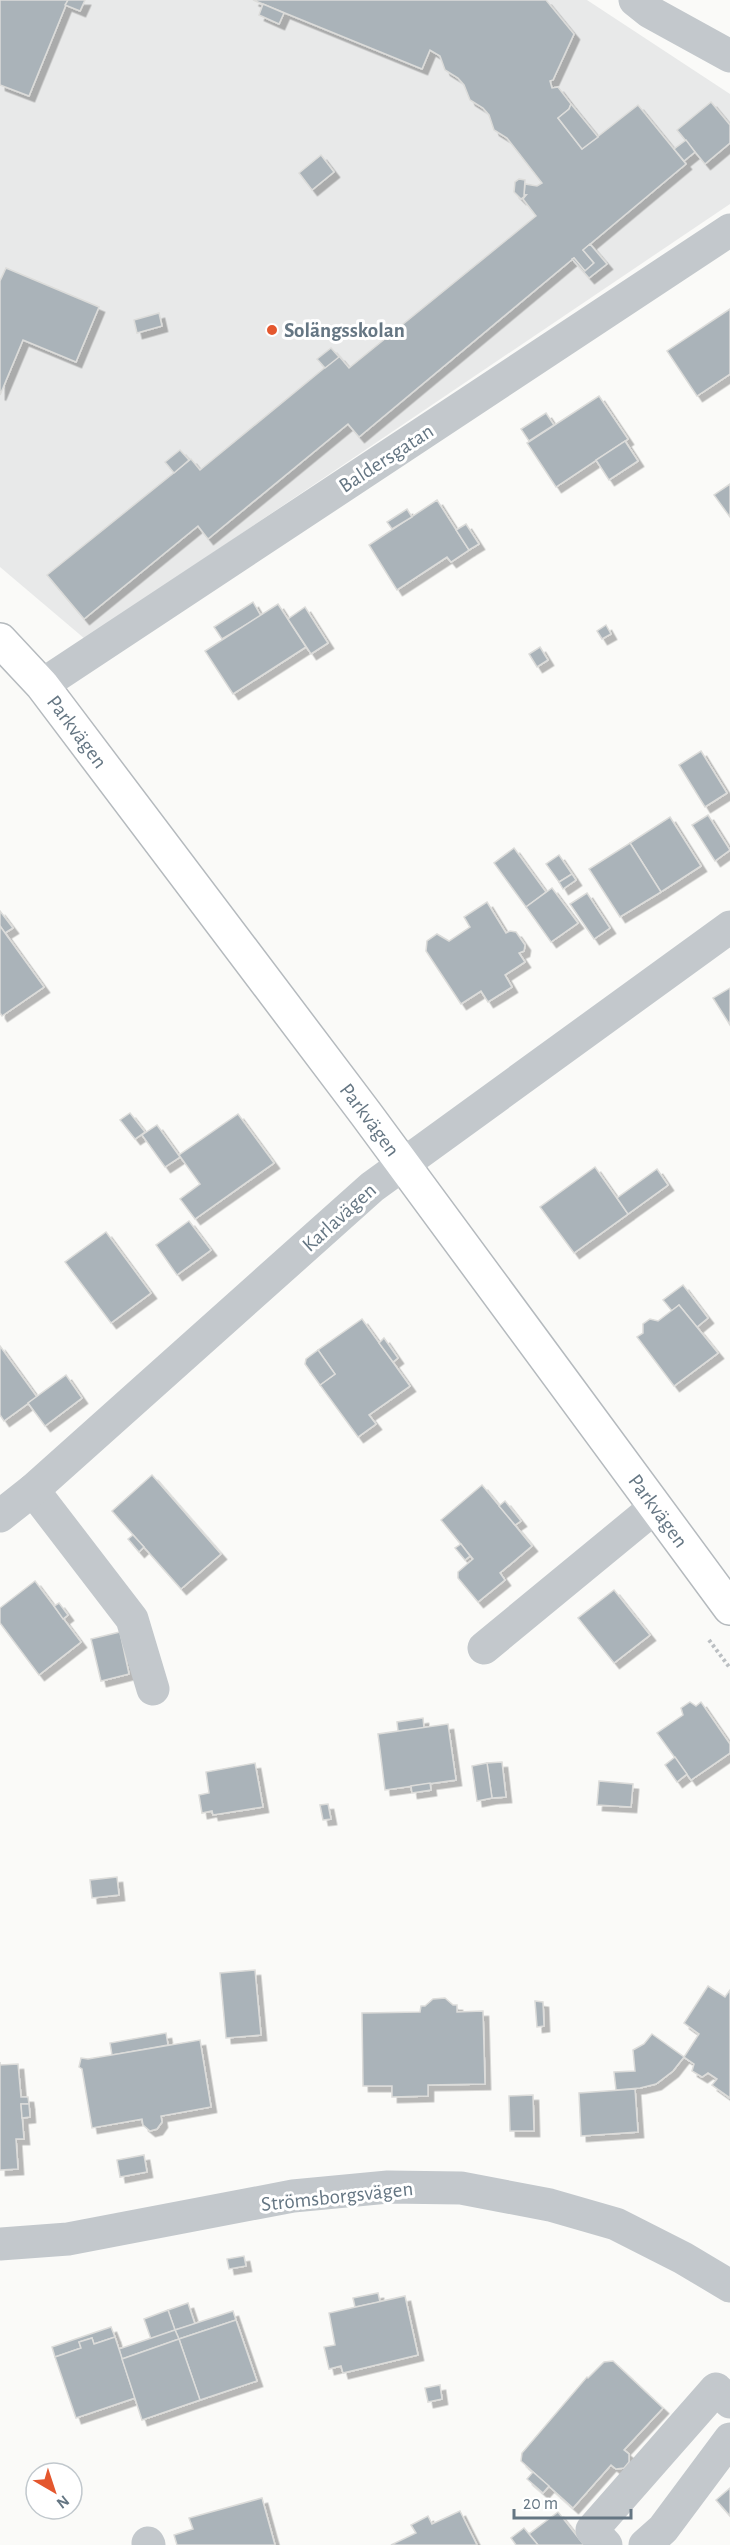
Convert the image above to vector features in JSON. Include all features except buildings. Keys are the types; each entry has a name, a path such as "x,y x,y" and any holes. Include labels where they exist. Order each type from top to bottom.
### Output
{"main road":[{"name":"Parkvägen","path":"0,640 42,685 402,1163 654,1508 730,1608"}],"street":[{"path":"647,4 730,56"},
{"name":"Baldersgatan","path":"42,685 730,230"},
{"name":"Karlavägen","path":"0,1516 33,1490 372,1187 730,927"},
{"path":"33,1490 132,1619 153,1689"},
{"path":"484,1648 654,1508"},
{"name":"Strömsborgsvägen","path":"0,2244 68,2239 293,2196 388,2187 461,2188 550,2205 616,2224 683,2258 730,2286"},
{"path":"606,2545 592,2530 716,2389 730,2402"},
{"path":"645,2545 663,2529 730,2439"}],"shaded area":[{"name":"Solängsskolan","path":"0,0 587,0 730,94 730,204 85,639 0,567"}],"place":[{"name":"Solängsskolan","path":"272,330"}]}
